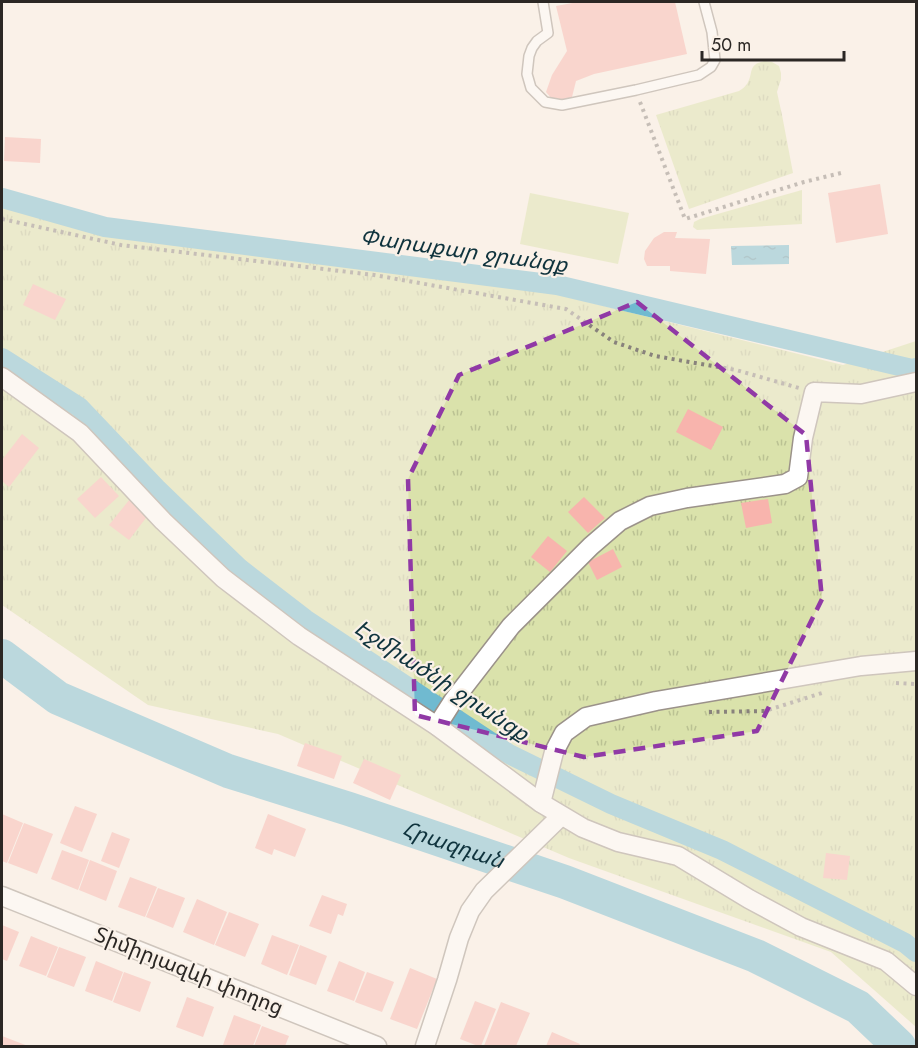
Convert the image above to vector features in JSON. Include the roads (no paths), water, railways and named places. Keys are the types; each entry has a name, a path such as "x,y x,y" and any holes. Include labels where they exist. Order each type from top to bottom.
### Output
{"street":[{"path":"2,377 80,433 163,521 224,578 299,636 437,726 541,803 582,828 618,842 678,856 801,927 886,961 916,986"},
{"path":"437,726 453,701 511,626 591,546 620,521 650,506 687,498 785,484 798,477 803,438 814,392 861,394 916,382"},
{"path":"541,803 554,752 564,733 586,717 656,701 861,666 916,661"},
{"path":"425,1047 459,938 470,911 484,891 561,816"},
{"name":"Տիմիրյազևի փողոց","path":"2,896 377,1047"}],"lane":[{"path":"543,2 548,33 537,40 532,48 527,74 531,88 545,102 562,105 699,75 711,67 715,60 712,32 704,2"}],"water":[{"path":"789,245 789,264 732,265 731,246"}],"waterway":[{"name":"Փարաքար ջրանցք","path":"2,198 105,227 557,285 912,369 916,368"},
{"name":"Էջմիածնի ջրանցք","path":"2,358 79,407 156,488 239,568 305,619 509,754 611,804 722,850 905,943 916,952"},
{"name":"Հրազդան","path":"2,656 58,698 228,771 565,882 756,956 858,1007 899,1046"}]}
